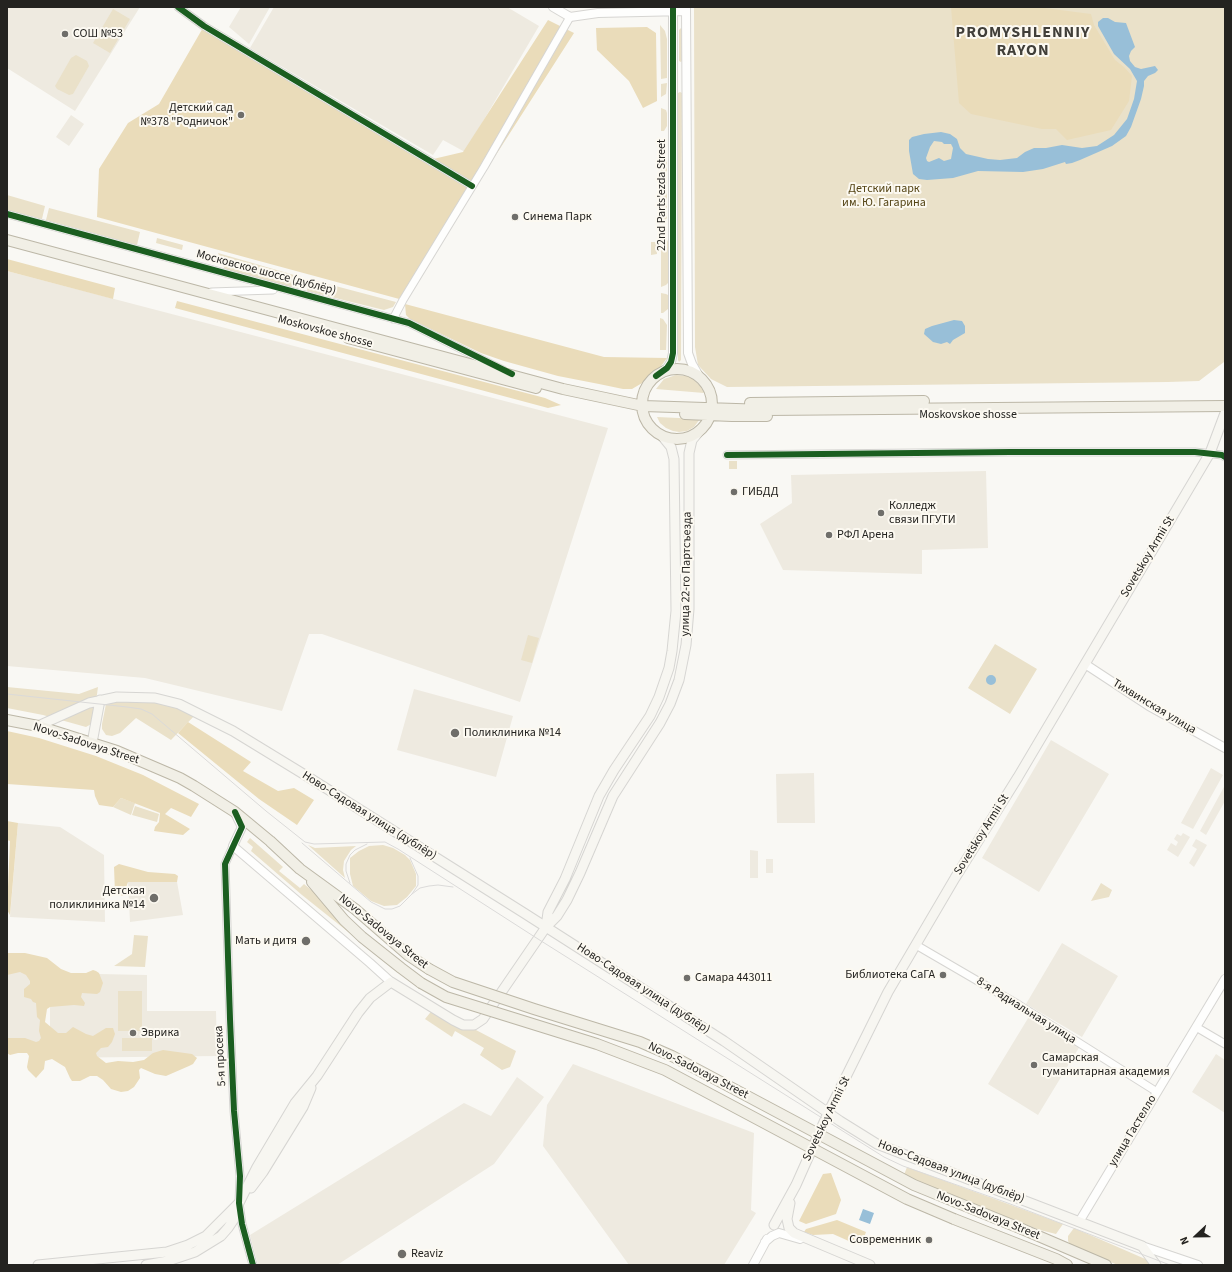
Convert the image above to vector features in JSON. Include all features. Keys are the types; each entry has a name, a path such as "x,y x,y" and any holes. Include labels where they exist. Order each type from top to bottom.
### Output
{"main road":[{"name":"Moskovskoe shosse","path":"7,235 614,395 644,406"},
{"name":"Moskovskoe shosse","path":"7,240 202,293 512,374 563,389 644,406"},
{"name":"Moskovskoe shosse","path":"7,247 579,399 644,406 767,410 1225,406"},
{"path":"673,369 682,369 699,376 708,387 711,409 702,428 696,433 682,438 670,439 662,436 649,424 644,406 646,389 650,382 656,376 673,369"},
{"name":"Moskovskoe shosse","path":"711,409 1225,399"},
{"name":"Moskovskoe shosse","path":"711,409 732,416 1225,413"},
{"name":"Sovetskoy Armii St","path":"774,1226 796,1185 828,1113 885,998 1210,453 1225,413"},
{"name":"улица 22-го Партсъезда","path":"391,982 453,1020 463,1024 474,1025 483,1019 490,1010 546,927 557,916 567,900 586,860 610,802 660,724 679,680 686,645 689,610 689,453 692,440 702,428"},
{"name":"улица 22-го Партсъезда","path":"546,927 548,912 565,879 599,796 614,770 650,716 659,697 670,664 676,611 674,458 671,446 662,436"},
{"name":"Ново-Садовая улица (дублёр)","path":"38,726 89,703 117,697 155,698 178,704 233,731 546,927 724,1041 864,1137 884,1147 1142,1246"},
{"path":"92,743 100,700"},
{"name":"Novo-Sadovaya Street","path":"7,720 38,726 117,751 180,778 235,812 270,841 300,869 344,920 362,937 410,975 446,997 597,1044 665,1070 907,1199 1056,1259 1067,1265"},
{"name":"Novo-Sadovaya Street","path":"300,869 355,909 375,928 418,963 453,982 640,1042 672,1056 914,1185 1106,1265"},
{"path":"38,1265 168,1252 188,1245 206,1236 239,1203 263,1172 303,1107 317,1076 364,1004 391,982"},
{"path":"796,1185 787,1214 789,1228 797,1235 870,1265"},
{"path":"146,1265 180,1258 195,1252 221,1236 234,1219 239,1203"},
{"path":"1142,1246 1156,1265"}],"street":[{"path":"178,7 204,26 472,186"},
{"path":"553,7 570,17 598,13 686,9"},
{"name":"22nd Parts'ezda Street","path":"656,376 667,368 671,362 673,353 673,9"},
{"name":"22nd Parts'ezda Street","path":"686,9 688,353 699,376"},
{"path":"393,319 570,17"},
{"path":"673,67 686,68"},
{"path":"673,89 686,90"},
{"name":"Московское шоссе (дублёр)","path":"7,214 409,323 512,374"},
{"name":"Московское шоссе (дублёр)","path":"202,293 281,289"},
{"path":"727,455 1195,452 1210,453 1225,457"},
{"name":"Тихвинская улица","path":"1084,664 1149,706 1225,748"},
{"path":"235,812 242,827 234,846 391,982"},
{"name":"5-я просека","path":"234,846 226,864 234,1096 240,1176 239,1203 242,1224 253,1265"},
{"name":"8-я Радиальная улица","path":"916,945 1019,1005 1157,1092"},
{"name":"улица Гастелло","path":"1079,1222 1225,979"},
{"path":"1196,1027 1225,1044"},
{"name":"Sovetskoy Armii St","path":"753,1265 774,1226"},
{"path":"765,1242 772,1236 779,1233 829,1248"},
{"name":"Ново-Садовая улица (дублёр)","path":"1142,1246 1198,1265"}],"shaded area":[{"name":"СОШ №53","path":"7,7 140,7 75,111 7,68"},
{"path":"241,7 270,7 249,44 229,27"},
{"path":"274,7 507,7 539,26 465,152 443,140 433,155 250,48"},
{"path":"951,7 1037,7 1091,14 1094,25 1115,60 1132,76 1129,101 1111,130 1067,140 1056,129 1042,129 971,114 959,103"},
{"path":"548,20 574,33 403,300 97,217 99,169 128,123 159,104 204,26 429,160 463,152"},
{"path":"647,27 656,33 657,101 643,108 629,81 597,50 596,28"},
{"path":"71,115 84,124 69,146 56,137"},
{"path":"7,259 115,288 113,299 7,271"},
{"path":"7,271 608,428 520,702 322,634 309,634 282,711 145,678 7,666"},
{"path":"177,301 545,398 561,405 548,408 175,308"},
{"path":"405,304 604,357 667,358 654,376 632,389 623,389 558,376 481,353 410,319 406,315"},
{"name":"Колледж связи ПГУТИ","path":"986,471 988,548 922,550 922,574 783,570 760,524 792,503 791,475"},
{"name":"Поликлиника №14","path":"414,689 513,716 496,777 397,750"},
{"path":"188,722 251,762 243,771 278,791 294,788 314,800 297,825 259,799 178,733"},
{"path":"7,731 39,738 96,756 143,775 199,804 191,817 171,808 165,814 190,829 183,835 154,831 159,822 160,813 121,798 113,807 99,805 94,790 7,784"},
{"path":"1051,740 1109,774 1039,892 982,858"},
{"path":"1211,768 1223,775 1193,829 1181,823"},
{"path":"814,773 815,823 777,823 776,774"},
{"path":"1225,785 1225,801 1206,835 1200,831"},
{"path":"7,821 18,823 10,915 7,910 10,841 7,840"},
{"path":"18,823 60,827 104,855 105,922 10,917"},
{"path":"1183,833 1190,837 1178,857 1167,850 1171,843 1176,846 1178,842 1174,839 1177,834 1181,836"},
{"path":"1196,839 1207,845 1194,867 1189,863 1197,849 1192,846"},
{"path":"750,850 758,851 758,878 750,878"},
{"path":"766,859 773,859 773,873 766,873"},
{"path":"119,864 148,872 175,874 178,876 177,882 128,882 123,896 115,893 114,867"},
{"name":"Детская поликлиника №14","path":"128,882 177,882 183,915 130,922"},
{"name":"Самарская гуманитарная академия","path":"1062,943 1118,976 1082,1037 1026,1004"},
{"path":"7,953 25,953 47,958 61,969 71,973 86,973 93,970 99,973 103,983 100,992 97,994 82,993 81,997 85,1003 84,1006 74,1005 50,1007 47,1009 45,1022 58,1033 66,1033 73,1027 93,1036 106,1028 113,1028 115,1034 112,1042 108,1047 101,1048 96,1053 97,1056 106,1063 144,1060 153,1053 163,1050 192,1054 197,1058 193,1064 166,1076 155,1074 141,1068 139,1070 140,1078 134,1087 128,1091 121,1092 111,1089 97,1076 90,1076 80,1081 72,1081 65,1067 52,1059 45,1061 44,1069 36,1078 28,1070 27,1067 29,1056 27,1053 10,1055 7,1053 7,1038 25,1038 36,1042 41,1038 39,1031 40,1020 37,1017 36,1003 31,999 24,997 24,989 30,984 30,981 26,975 20,972 7,975"},
{"path":"38,964 42,1048 7,1044 7,965"},
{"name":"Эврика","path":"50,973 147,975 147,1011 216,1011 217,1056 50,1058"},
{"name":"Самарская гуманитарная академия","path":"1030,1015 1080,1046 1038,1115 988,1084"},
{"path":"1216,1054 1225,1060 1225,1113 1192,1092"},
{"path":"573,1064 754,1133 751,1210 756,1213 724,1265 629,1265 543,1146 547,1105"},
{"path":"517,1077 544,1097 494,1164 337,1265 258,1265 250,1235 464,1103 491,1116"},
{"path":"831,1173 841,1200 836,1214 806,1224 799,1221 823,1174"},
{"path":"837,1220 866,1232 863,1240 851,1242 833,1234 813,1235 804,1232 806,1229"}],"green space":[{"name":"Детский парк им. Ю. Гагарина","path":"694,7 1225,7 1224,362 1199,381 727,387 711,379 698,365 695,347"},
{"path":"113,9 130,19 110,53 93,43"},
{"path":"660,25 665,31 667,39 667,78 661,79"},
{"path":"681,28 683,30 681,62 679,61 679,30"},
{"path":"76,55 87,61 89,66 73,94 69,95 57,89 55,86 71,58"},
{"path":"667,83 666,94 661,97 661,84"},
{"path":"678,93 682,93 681,360 679,362"},
{"path":"661,108 666,110 667,113 667,126 664,131 661,131"},
{"path":"661,156 666,159 667,163 667,218 663,223 660,223"},
{"path":"7,195 45,206 42,219 7,210"},
{"path":"49,208 140,232 137,245 46,220"},
{"path":"661,235 666,237 668,242 668,283 661,287"},
{"path":"157,238 183,245 182,250 156,243"},
{"path":"651,242 656,242 657,254 651,255"},
{"path":"218,253 301,277 297,289 225,270"},
{"path":"309,279 396,302 393,307 384,310 307,291"},
{"path":"661,293 668,295 668,309 663,313 661,313"},
{"path":"660,318 663,319 667,325 666,350 660,350"},
{"path":"676,375 692,378 701,387 704,393 656,389 664,379"},
{"path":"657,417 700,419 694,427 687,431 679,432 666,428 660,423"},
{"path":"729,461 737,461 737,469 729,469"},
{"path":"528,635 539,638 532,663 521,660"},
{"path":"995,644 1037,669 1010,714 968,688"},
{"path":"7,687 79,694 98,687 93,723 86,727 43,715 7,708"},
{"path":"141,698 197,713 171,740 136,718 120,733 112,736 106,735 102,729 102,724 107,699"},
{"path":"121,798 135,803 131,815 113,807"},
{"path":"135,806 159,814 157,822 132,815"},
{"path":"250,838 283,867 279,871 300,888 304,884 383,949 367,947 302,895 251,851 253,847 247,842"},
{"path":"308,845 315,848 356,846 351,850 344,861 343,870 345,878"},
{"path":"383,845 393,848 405,855 410,860 416,874 416,886 407,897 397,905 384,906 371,901 353,886 350,874 350,858 369,846"},
{"path":"1101,883 1112,890 1109,897 1091,901"},
{"path":"134,935 148,936 145,967 114,966 132,954"},
{"path":"118,991 142,991 142,1031 118,1031"},
{"path":"434,1008 516,1051 510,1067 502,1070 480,1055 484,1048 455,1031 452,1037 425,1019"},
{"path":"122,1038 152,1038 152,1051 122,1051"},
{"path":"907,1167 1063,1224 1056,1234 1040,1230 915,1181 904,1175"},
{"path":"1074,1228 1159,1265 1118,1265 1071,1246 1068,1241 1068,1236"}],"water":[{"path":"1103,18 1108,18 1115,22 1126,23 1135,47 1129,56 1130,61 1135,67 1141,69 1155,66 1158,70 1148,76 1144,81 1141,99 1131,127 1126,136 1112,146 1080,160 1066,164 1065,162 1043,169 1023,172 978,171 953,178 927,180 919,179 913,174 909,151 909,140 912,137 924,134 941,132 950,134 957,139 960,148 966,154 1000,160 1017,158 1034,148 1046,148 1062,145 1082,148 1097,146 1114,135 1127,119 1134,99 1137,81 1130,69 1114,54 1098,26 1098,22","holes":["934,141 942,142 944,144 951,144 953,148 951,159 944,161 939,158 929,162 927,161 926,158"]},
{"path":"954,320 962,321 965,326 965,333 953,340 950,344 947,342 941,344 933,342 924,334 925,329"},
{"path":"989,675 993,675 995,676 995,684 989,685 986,682 986,678"},
{"path":"863,1209 874,1213 870,1224 859,1220"}],"tram line":[{"path":"7,694 127,707 141,709 152,714 266,811 305,842 314,844 385,842 398,849 884,1157 903,1166 1005,1202 1170,1265"},
{"path":"302,843 371,902 385,909 392,909 400,906 412,894 418,885 418,876 410,858"},
{"path":"350,883 346,871 346,864 350,855 355,850 367,844"},
{"path":"412,894 420,888 429,886 438,885 453,887"}],"cycle path":[{"path":"178,7 204,26 472,186"},
{"path":"656,376 667,368 671,362 673,353 673,7"},
{"path":"7,214 409,323 512,374"},
{"path":"727,455 1195,452 1222,455 1225,457"},
{"path":"235,812 242,827 225,864 230,1019 234,1111 240,1176 239,1203 242,1224 253,1265"}],"place":[{"name":"СОШ №53","path":"65,34"},
{"name":"Детский сад №378 \"Родничок\"","path":"241,115"},
{"name":"Синема Парк","path":"515,217"},
{"name":"ГИБДД","path":"734,492"},
{"name":"Колледж связи ПГУТИ","path":"881,513"},
{"name":"РФЛ Арена","path":"829,535"},
{"name":"Поликлиника №14","path":"455,733"},
{"name":"Детская поликлиника №14","path":"154,898"},
{"name":"Мать и дитя","path":"306,941"},
{"name":"Библиотека СаГА","path":"943,975"},
{"name":"Самара 443011","path":"687,978"},
{"name":"Эврика","path":"133,1033"},
{"name":"Самарская гуманитарная академия","path":"1034,1065"},
{"name":"Современник","path":"929,1240"},
{"name":"Reaviz","path":"402,1254"}],"district":[{"name":"PROMYSHLENNIY RAYON","path":"1023,42"}]}
